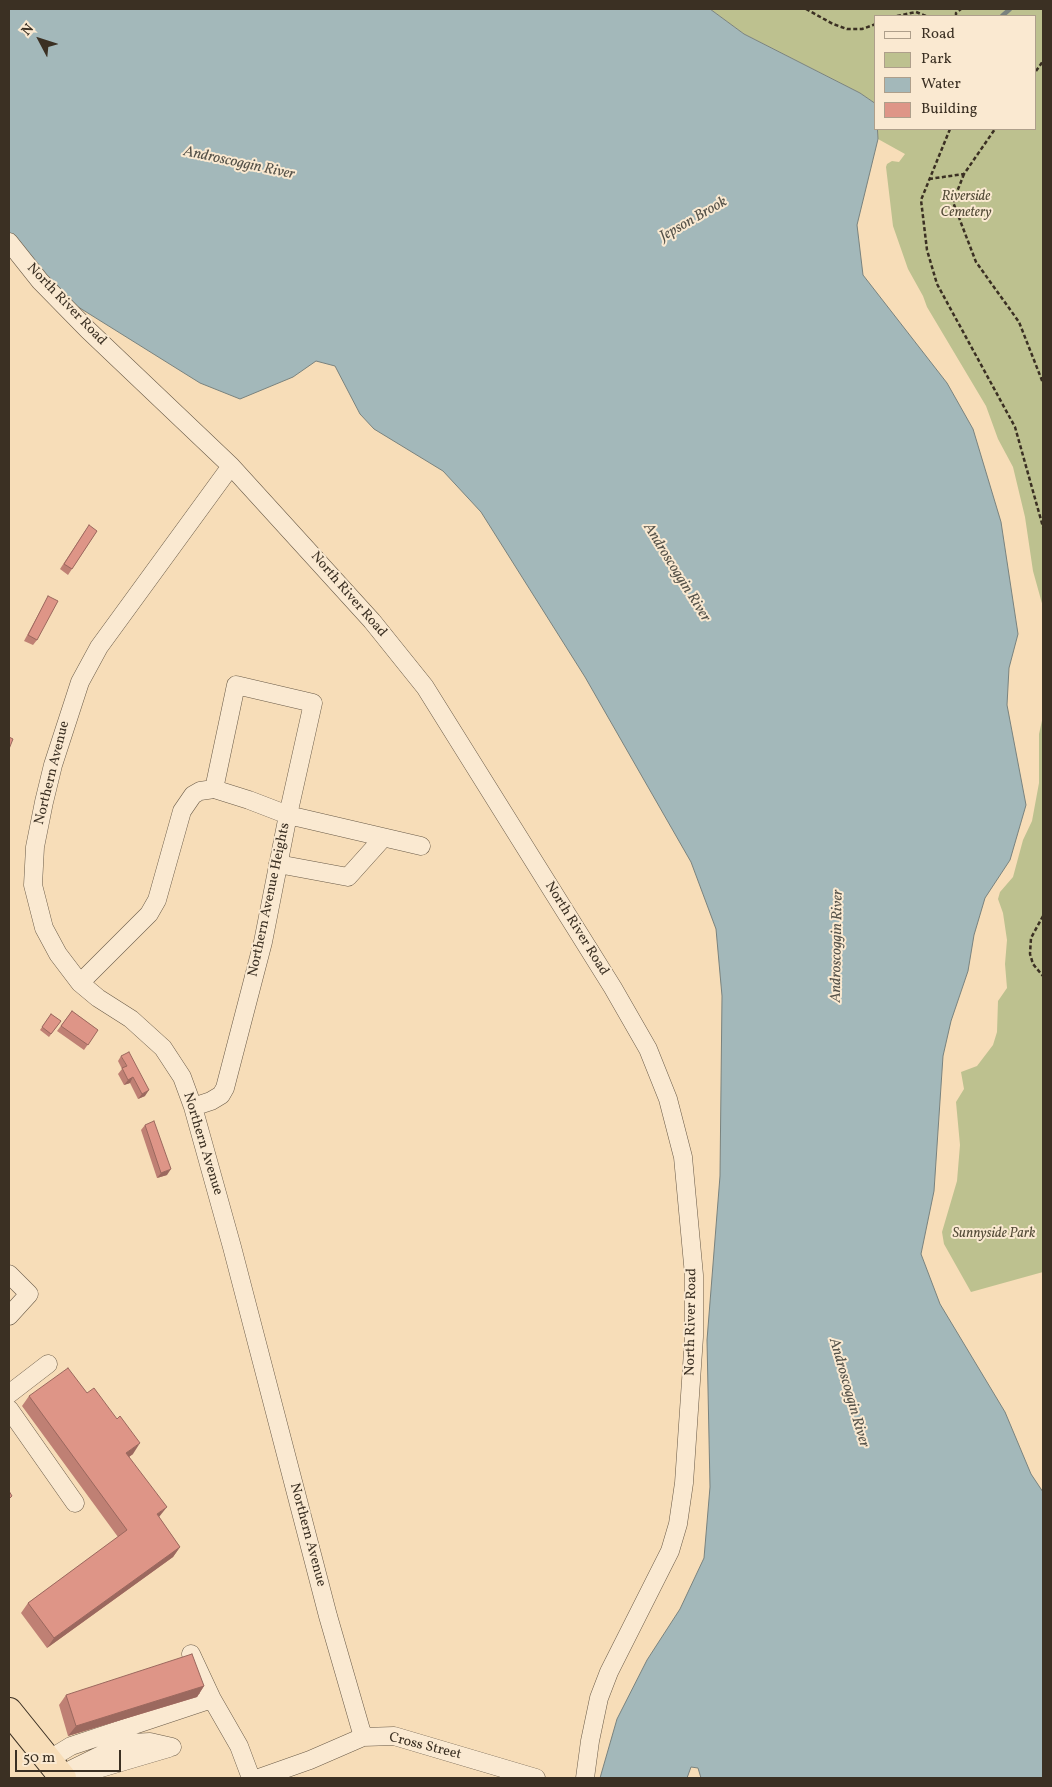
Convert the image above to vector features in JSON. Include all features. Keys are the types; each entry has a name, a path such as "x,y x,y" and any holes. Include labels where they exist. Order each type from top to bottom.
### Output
{"highway":[{"path":"9,1711 61,1773"}],"street":[{"name":"North River Road","path":"9,242 40,281 88,330 231,466 372,622 425,687 613,988 648,1049 668,1099 682,1146 692,1238 695,1305 684,1474 679,1516 670,1551 609,1672 599,1698 585,1778"},
{"name":"Northern Avenue","path":"231,466 91,659 80,682 53,765 35,847 33,885 44,928 58,954 80,983 98,998 131,1019 163,1048 182,1077 193,1107 232,1247 326,1607 363,1737"},
{"path":"80,983 148,914 157,900 186,802 200,791 214,790 236,685 313,703 288,815 421,846"},
{"name":"Northern Avenue Heights","path":"193,1107 212,1101 221,1095 225,1088 263,942 288,815 249,800 214,790"},
{"path":"278,864 348,877 383,838"},
{"path":"9,1274 29,1294 9,1316"},
{"path":"9,1394 48,1364"},
{"path":"9,1409 75,1503"},
{"path":"191,1654 212,1699 239,1746 251,1778"},
{"path":"61,1773 71,1746 212,1699"},
{"name":"Cross Street","path":"259,1778 310,1760 363,1737 394,1736 536,1778"},
{"path":"61,1773 131,1743 150,1742 172,1747"}],"path":[{"path":"806,9 833,24 847,29 862,29 874,25"},
{"path":"902,15 916,12 924,15"},
{"path":"950,130 923,193 920,207 933,273 1014,427 1043,527"},
{"path":"994,130 964,174 953,202 976,262 1019,322 1043,383"},
{"path":"929,179 964,174"},
{"path":"1043,916 1031,938 1030,954 1033,964 1043,975"}],"green space":[{"name":"Riverside Cemetery","path":"710,9 1043,9 1043,607 1033,571 1025,517 1013,467 998,439 986,406 927,307 908,269 893,226 886,167 892,161 899,162 905,154 878,139 878,130 1037,130 1037,15 874,15 874,103 860,93 744,34"},
{"name":"Sunnyside Park","path":"1043,716 1043,1272 971,1292 944,1244 942,1232 957,1181 960,1145 956,1102 964,1089 961,1072 977,1066 993,1045 997,1032 998,1001 1007,988 1005,964 1007,940 1003,913 998,899 1000,892 1013,877 1023,840 1032,821 1039,783 1039,734"}],"water":[{"name":"Androscoggin River","path":"9,9 710,9 744,34 860,93 874,103 874,130 877,130 878,139 857,225 863,275 947,383 973,429 1001,522 1018,634 1009,668 1007,705 1026,805 1010,860 985,898 974,935 968,971 951,1021 943,1056 934,1191 921,1254 940,1304 1005,1412 1031,1474 1043,1492 1043,1778 701,1778 698,1768 691,1767 687,1778 600,1778 617,1719 647,1660 680,1609 704,1558 710,1487 707,1340 720,1176 722,996 716,929 691,862 585,677 481,512 443,471 374,429 360,414 335,366 316,361 293,377 240,399 200,383 67,300 9,242"}],"building":[{"path":"89,525 97,531 72,569 64,564"},
{"path":"48,596 58,601 37,640 28,635"},
{"path":"9,737 13,739 9,749"},
{"path":"72,1011 98,1030 88,1045 61,1026"},
{"path":"51,1014 61,1021 51,1034 42,1027"},
{"path":"129,1052 149,1090 142,1094 133,1077 128,1080 122,1068 127,1066 121,1056"},
{"path":"154,1121 171,1169 161,1173 145,1125"},
{"path":"68,1368 87,1393 94,1388 117,1419 120,1416 140,1443 126,1453 167,1507 157,1514 180,1547 54,1638 28,1603 127,1530 29,1396"},
{"path":"192,1654 204,1686 76,1726 66,1695"}],"waterway":[{"name":"Jepson Brook","path":"1003,15 1010,9"}]}
